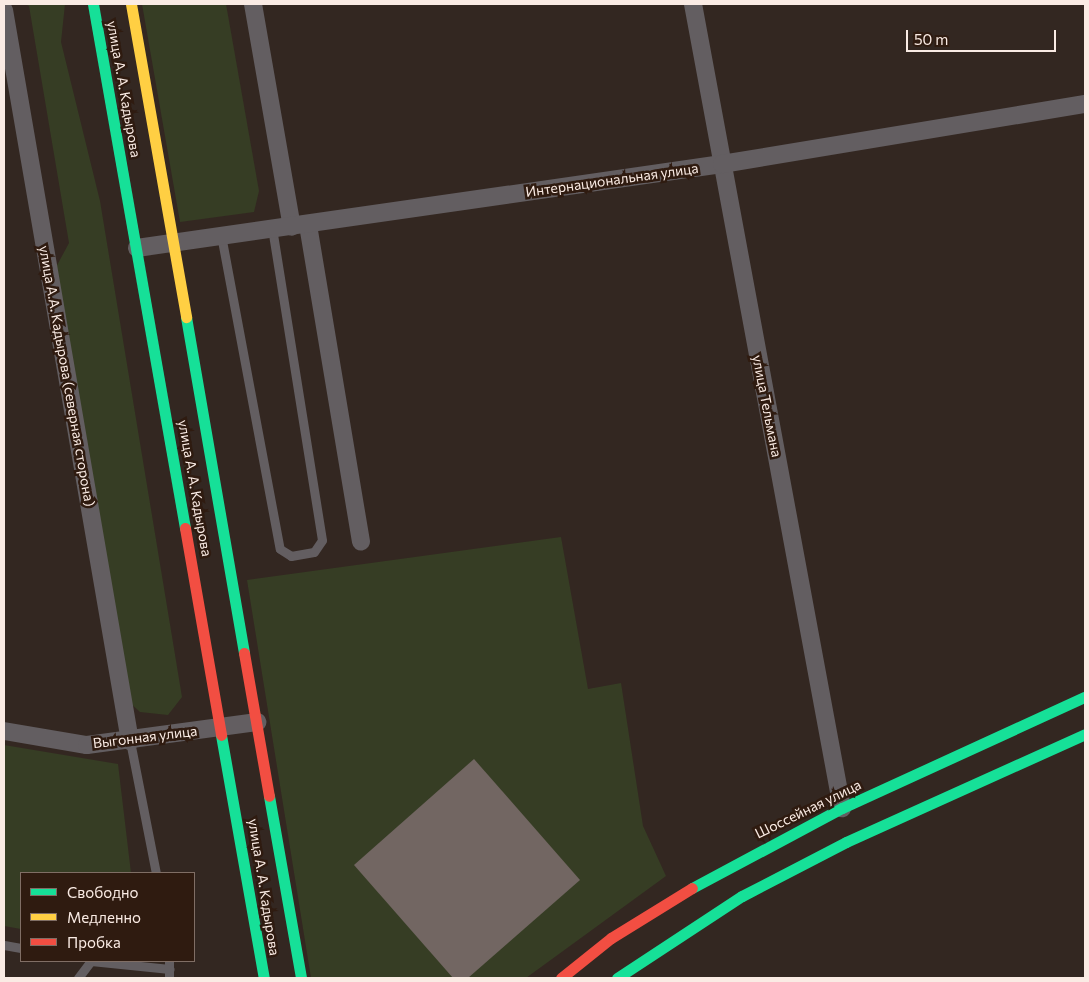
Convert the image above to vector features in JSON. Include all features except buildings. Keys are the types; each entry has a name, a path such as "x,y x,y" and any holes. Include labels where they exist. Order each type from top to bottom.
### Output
{"main road":[{"name":"улица А. А. Кадырова","path":"93,4 223,727 264,978"},
{"name":"улица А. А. Кадырова","path":"131,4 301,978"},
{"name":"Шоссейная улица","path":"561,978 611,938 729,865 842,808 1085,697"},
{"path":"617,978 742,896 846,842 1085,734"}],"street":[{"path":"253,4 300,226 361,542"},
{"name":"улица Тельмана","path":"693,4 842,808"},
{"name":"улица А.А. Кадырова (северная сторона)","path":"4,10 130,741"},
{"name":"Интернациональная улица","path":"137,248 722,164 1085,104"},
{"name":"Выгонная улица","path":"4,731 87,745 130,741 257,722"}],"lane":[{"path":"221,235 280,549 291,556 314,552 322,540 272,229"},
{"path":"130,741 156,872"},
{"path":"4,945 20,948"},
{"path":"78,978 89,962"},
{"path":"100,962 169,969"},
{"path":"630,968 641,978"}],"green space":[{"path":"25,4 65,4 61,42 100,201 182,697 168,715 140,712 128,701 55,269 69,243 29,6"},
{"path":"142,4 226,4 259,191 254,212 180,222"},
{"path":"561,537 588,689 621,683 643,826 666,876 526,978 311,978 247,580"},
{"path":"4,745 118,764 131,872 20,872 20,929 4,926"}],"traffic: fast":[{"path":"93,4 185,528"},
{"path":"186,317 244,653"},
{"path":"692,888 842,808 1085,697"},
{"path":"617,978 742,896 846,842 1085,734"},
{"path":"221,735 264,978"},
{"path":"269,796 301,978"}],"traffic: slow":[{"path":"131,4 186,317"}],"traffic: jam":[{"path":"185,528 221,735"},
{"path":"244,653 269,796"},
{"path":"561,978 611,938 692,888"}]}
